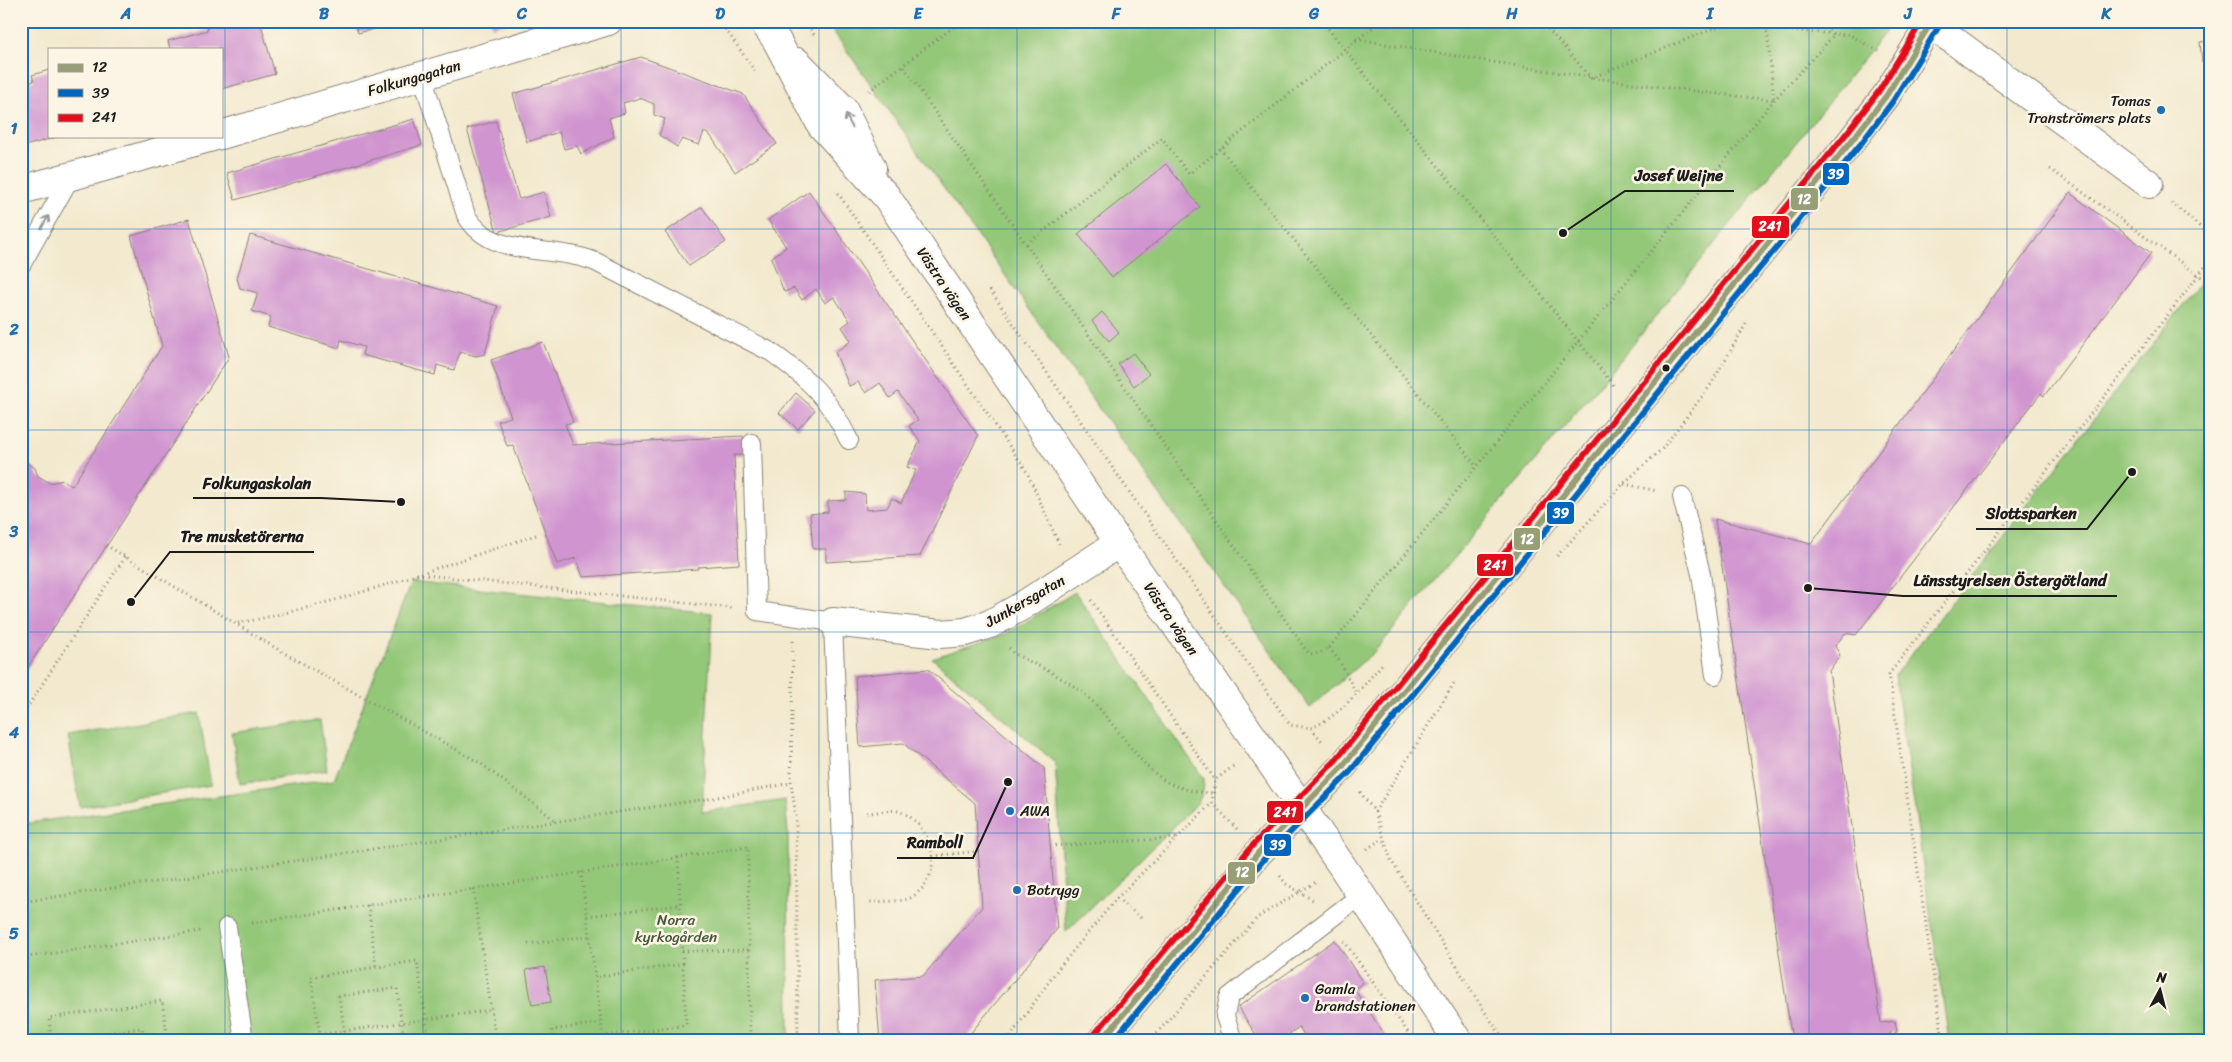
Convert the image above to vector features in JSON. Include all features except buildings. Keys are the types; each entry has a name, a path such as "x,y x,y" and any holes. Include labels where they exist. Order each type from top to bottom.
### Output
{"main road":[{"name":"Folkungagatan","path":"222,135 608,21"},
{"path":"1101,1041 1259,852 1342,767 1853,139 1886,96 1906,65 1928,23 2149,184"},
{"name":"Västra vägen","path":"770,31 843,109 886,196 1119,543 1342,866 1458,1041"},
{"name":"Västra vägen","path":"770,31 821,125 886,196"},
{"path":"21,190 209,138"},
{"name":"Junkersgatan","path":"833,622 940,634 965,632 990,624 1119,543"}],"lane":[{"path":"422,76 466,215 472,228 498,244 568,253 596,262 771,352 819,390 837,414 849,440"},
{"path":"21,264 71,176"},
{"path":"752,444 757,611 833,622 850,1041"},
{"path":"1682,496 1701,574 1715,675"},
{"path":"1233,1041 1225,1016 1229,997 1328,918 1361,895"},
{"path":"227,927 244,1041"}],"path":[{"path":"720,21 758,76"},
{"path":"806,21 816,37"},
{"path":"843,109 904,67 961,21"},
{"path":"1322,21 1578,343 1633,408"},
{"path":"1027,244 1162,138 1189,174 1380,21"},
{"path":"1541,21 1591,78"},
{"path":"1760,21 1767,29 1774,100"},
{"path":"1820,21 1834,34"},
{"path":"1591,78 1712,29 1737,23 1767,29 1850,36 1906,65"},
{"path":"904,67 1310,654 1320,653 1329,648 1774,100 1834,34"},
{"path":"1356,39 1671,90 1774,100"},
{"path":"1220,148 1477,467"},
{"path":"2050,169 2211,284"},
{"path":"2149,184 2211,236"},
{"path":"834,188 1027,472 1051,531 1095,607 1215,780 1212,804 1180,838 1117,898 1058,969 1007,1041"},
{"path":"1943,1041 1889,674 2211,259"},
{"path":"986,285 1290,725"},
{"path":"238,623 284,615 536,535"},
{"path":"106,545 238,623 279,650 480,763 555,821"},
{"path":"21,717 125,557"},
{"path":"417,574 757,611"},
{"path":"793,616 791,784 796,816 798,1041"},
{"path":"990,624 1013,653 1059,677 1090,699 1155,774 1170,784 1191,791 1213,793"},
{"path":"1329,648 1340,662 1356,693"},
{"path":"1215,780 1290,725 1311,728 1375,812 1391,860 1481,1006 1506,1041"},
{"path":"21,902 713,798 791,784"},
{"path":"841,815 900,811 915,821 926,834 933,856 933,871 927,886 909,899 844,904"},
{"path":"1050,846 1180,838"},
{"path":"1150,1041 1258,917 1342,866 1383,838"},
{"path":"21,958 748,847 750,1041"},
{"path":"933,856 979,851"},
{"path":"603,1036 686,1025 678,857"},
{"path":"581,872 604,1041"},
{"path":"473,889 496,1041"},
{"path":"1300,892 1313,900 1328,918 1414,1041"},
{"path":"1117,898 1141,918"},
{"path":"368,905 376,967"},
{"path":"587,916 680,905"},
{"path":"528,944 589,936"},
{"path":"682,951 750,950"},
{"path":"321,1041 312,977 417,960 429,1041"},
{"path":"595,977 683,964"},
{"path":"346,1041 339,996 397,988 404,1041"},
{"path":"52,1041 48,1018 162,1001 168,1041"},
{"path":"274,1041 491,1010"},
{"path":"553,1041 552,1030 601,1023"},
{"path":"72,1041 72,1038 142,1028 144,1041"}],"green space":[{"path":"826,21 1894,21 1623,357 1376,650 1310,708"},
{"path":"2211,269 2211,1041 1949,1041 1895,675"},
{"name":"Norra kyrkogården","path":"411,582 712,613 702,812 785,800 788,833 789,1041 21,1041 21,824 334,780"},
{"path":"1075,592 1204,779 1200,799 1195,806 1066,932 1055,762 932,658 1008,633"},
{"path":"199,713 211,785 80,807 68,735"},
{"path":"320,720 327,770 240,784 232,733"}],"transit line":[{"name":"241","path":"1094,1035 1252,846 1335,761 1846,134 1879,91 1922,21"},
{"name":"12","path":"1101,1041 1259,852 1342,767 1853,139 1886,96 1932,21"},
{"name":"39","path":"1113,1041 1265,858 1349,773 1860,145 1893,101 1939,26"}],"place":[{"name":"Tomas Tranströmers plats","path":"2161,110"},
{"name":"Josef Weijne","path":"1563,233"},
{"name":"Slottsparken","path":"2132,472"},
{"name":"Folkungaskolan","path":"401,502"},
{"name":"Länsstyrelsen Östergötland","path":"1808,588"},
{"name":"Tre musketörerna","path":"131,602"},
{"name":"Ramboll","path":"1008,782"},
{"name":"AWA","path":"1010,811"},
{"name":"Botrygg","path":"1017,890"},
{"name":"Gamla brandstationen","path":"1305,998"}]}
